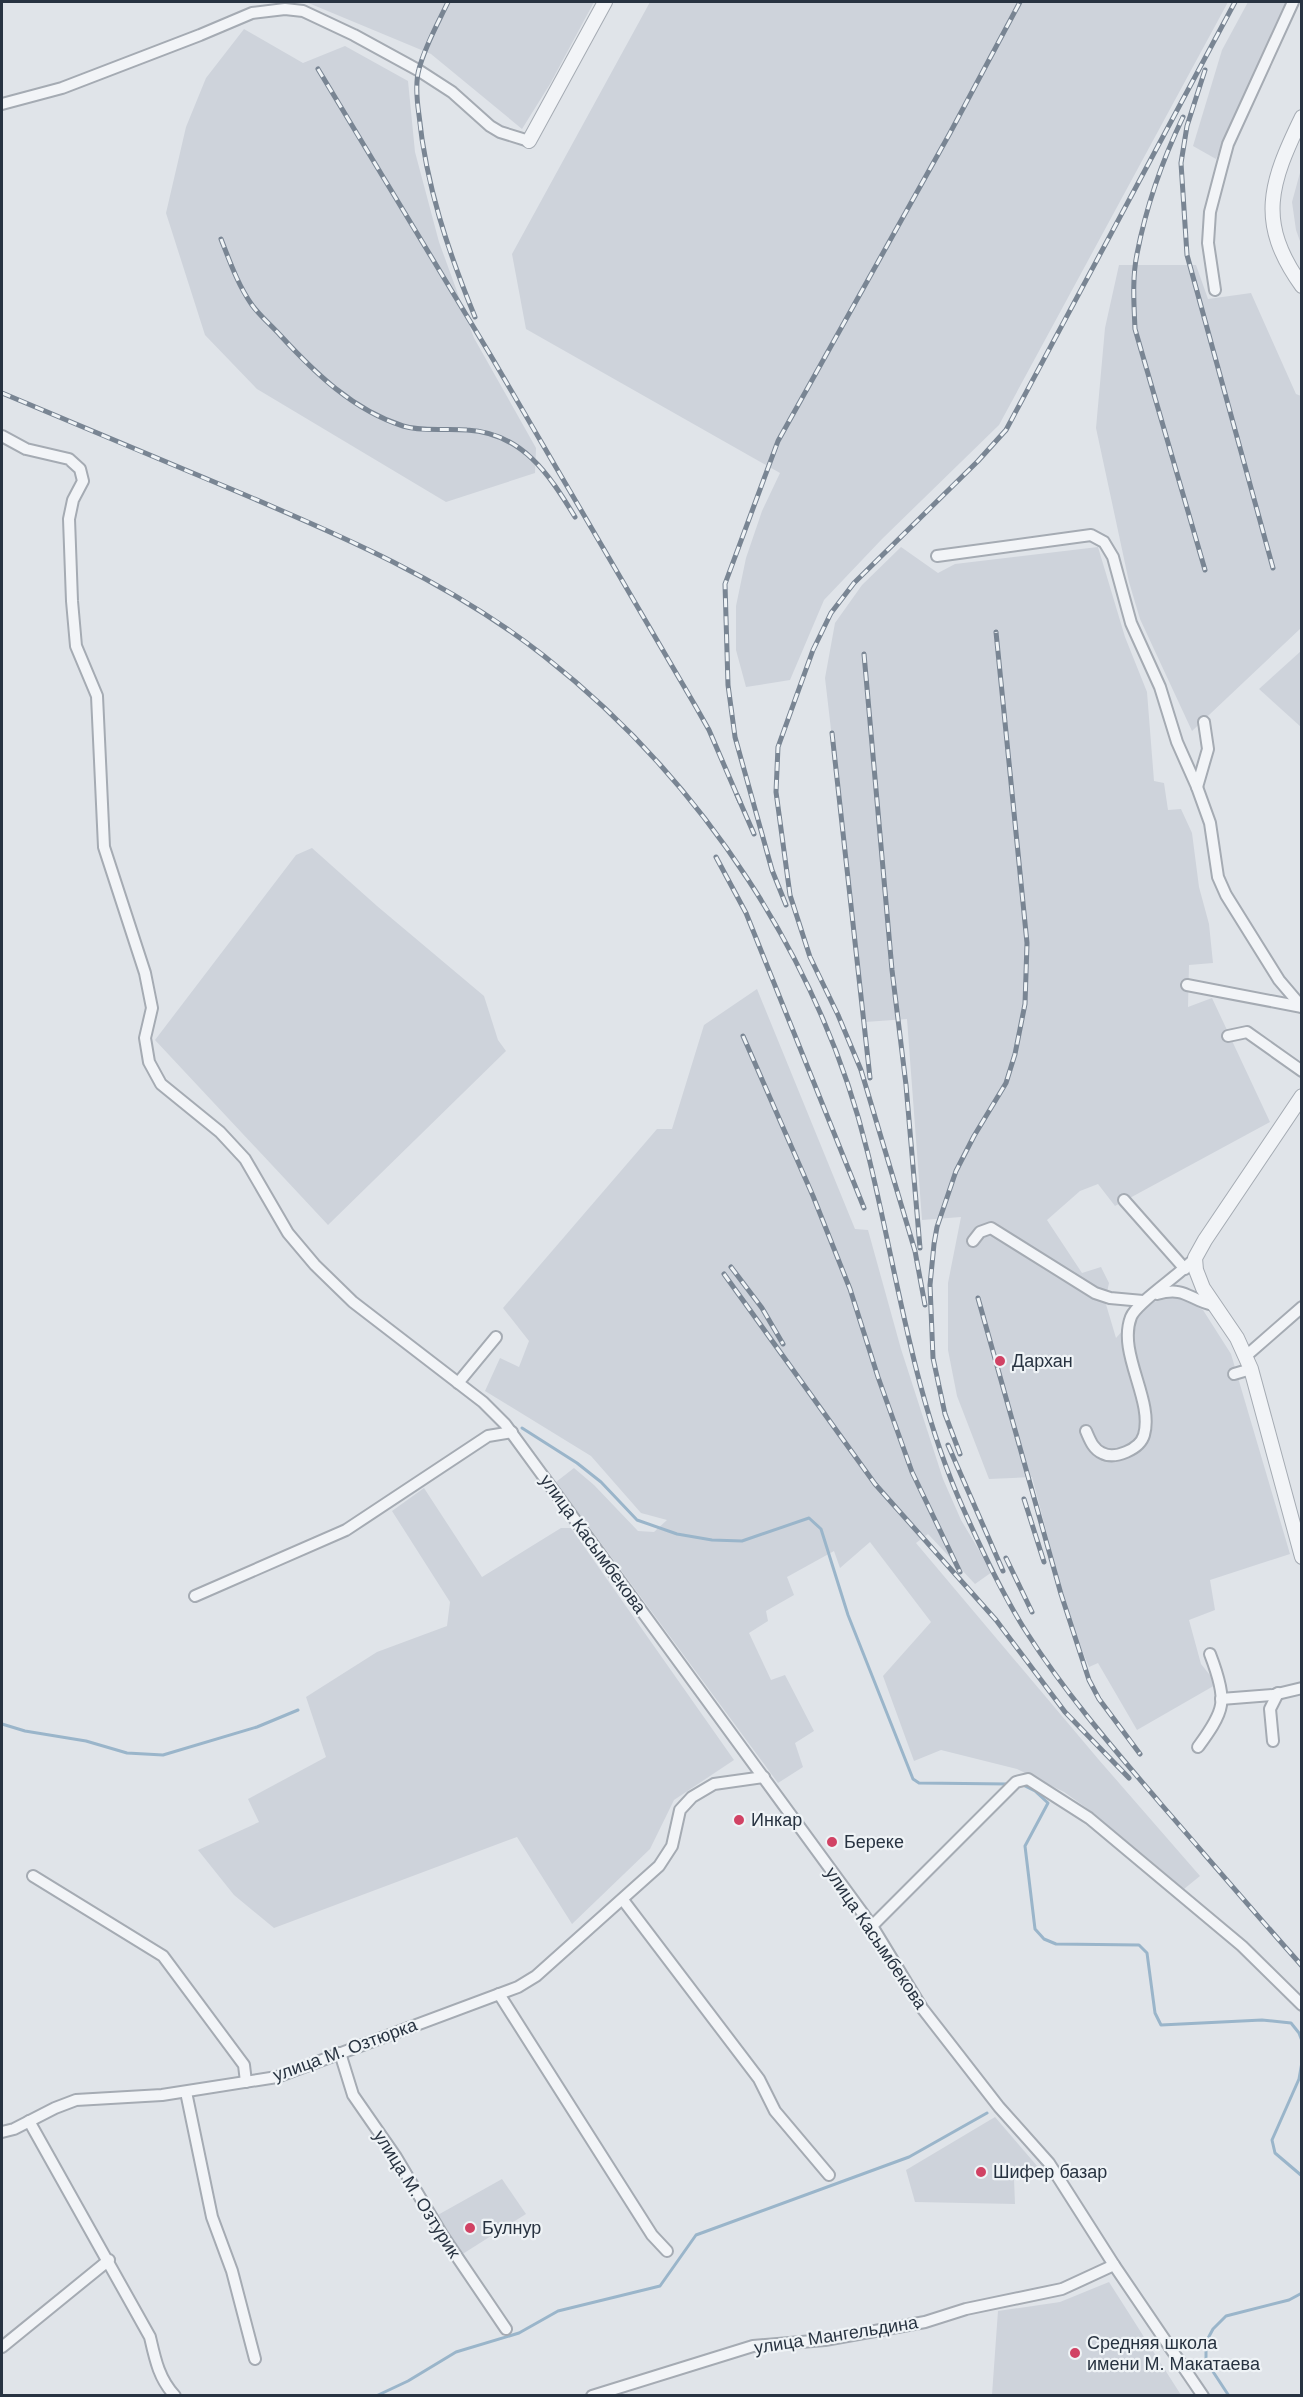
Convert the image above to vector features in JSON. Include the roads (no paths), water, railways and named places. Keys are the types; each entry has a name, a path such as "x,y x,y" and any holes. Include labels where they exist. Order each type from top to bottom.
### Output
{"street":[{"path":"2,104 62,88 252,13 285,9 303,11 354,35 452,92 500,132 529,141 605,2"},
{"path":"1215,290 1208,243 1210,212 1228,144 1293,2"},
{"path":"1302,117 1283,156 1274,188 1272,207 1277,242 1287,264 1302,286"},
{"name":"улица Касымбекова","path":"2,436 26,449 69,459 80,469 82,481 73,500 69,519 76,646 97,696 104,847 145,973 152,1008 145,1038 149,1062 161,1084 220,1132 245,1159 288,1233 315,1265 353,1302 483,1402 508,1428 872,1926 922,2008 999,2107 1049,2163 1114,2265 1203,2396"},
{"path":"937,556 1091,535 1104,542 1113,557 1131,623 1160,687 1177,742 1210,823 1213,858 1222,886 1279,980 1302,1007"},
{"path":"1197,787 1208,749 1204,722"},
{"path":"1187,985 1302,1007"},
{"path":"1228,1036 1247,1032 1302,1071"},
{"path":"1086,1431 1091,1444 1106,1455 1129,1450 1142,1440 1145,1427 1143,1402 1130,1355 1127,1330 1132,1314 1195,1258 1302,1096"},
{"path":"1124,1200 1185,1269"},
{"path":"973,1241 980,1232 991,1228 1095,1293 1110,1298 1148,1298 1174,1291 1195,1296 1213,1305"},
{"path":"1195,1258 1200,1280 1249,1362 1302,1557"},
{"path":"1234,1374 1249,1362 1302,1307"},
{"path":"458,1383 496,1337"},
{"path":"195,1596 346,1530 488,1436 508,1428"},
{"path":"1198,1748 1220,1709 1219,1678 1210,1654"},
{"path":"1221,1699 1302,1688"},
{"path":"1273,1740 1270,1709 1278,1693"},
{"name":"улица М. Озтюрка","path":"2,2132 14,2129 76,2100 162,2095 277,2077 518,1987 536,1976 659,1866 672,1846 680,1810 692,1797 714,1784 764,1777"},
{"path":"872,1926 1016,1782 1028,1779 1089,1818 1242,1946 1302,2005"},
{"path":"33,1876 163,1956 244,2065 246,2082"},
{"path":"623,1900 759,2079 775,2111 830,2175"},
{"path":"499,1994 652,2235 667,2251"},
{"name":"улица М. Озтурик","path":"340,2054 353,2095 396,2157 443,2236 506,2329"},
{"path":"186,2092 212,2217 232,2271 255,2359"},
{"path":"29,2121 109,2260 150,2337 164,2384 174,2396"},
{"path":"2,2347 109,2260"},
{"name":"улица Мангельдина","path":"592,2396 753,2346 825,2340 925,2322 966,2309 1062,2289 1114,2265"}],"waterway":[{"path":"522,1428 577,1463 601,1482 637,1520 677,1534 712,1540 742,1541 809,1518 821,1529 848,1615 913,1779 919,1783 1009,1784"},
{"path":"2,1724 25,1731 86,1741 127,1753 163,1755 257,1727 298,1710"},
{"path":"1021,1784 1035,1791 1048,1803 1025,1846 1035,1929 1044,1939 1056,1944 1139,1945 1147,1953 1155,2013 1161,2025 1262,2020 1291,2023 1302,2041"},
{"path":"1302,2062 1299,2079 1272,2140 1275,2153 1302,2176"},
{"path":"376,2396 408,2381 456,2352 519,2333 558,2311 660,2286 696,2235 909,2157 987,2113"},
{"path":"1229,2396 1206,2361 1206,2342 1213,2329 1226,2316 1289,2300 1302,2293"}],"railway":[{"path":"448,2 419,69 417,98 422,141 433,192 447,243 475,317"},
{"path":"786,905 772,870 735,737 728,685 725,584 778,441 950,133 1020,2"},
{"path":"925,1305 915,1251 861,1070 810,957 790,895 776,792 778,747 813,650 831,613 854,583 978,461 1006,430 1235,2"},
{"path":"318,69 491,356 696,707 709,730 740,802"},
{"path":"1205,70 1187,126 1181,163 1187,255 1273,568"},
{"path":"1183,117 1168,150 1141,236 1134,272 1135,329 1205,570"},
{"path":"221,239 238,281 252,305 307,363 336,389 368,410 403,426 418,429 467,430 503,439 532,458 555,486 575,517"},
{"path":"2,393 313,524 393,562 471,605 544,656 601,705 654,758 703,816 747,878 786,944 820,1012 847,1082 868,1154 908,1334 931,1422 963,1508 1001,1588 1042,1656 1090,1720 1302,1966"},
{"path":"960,1454 945,1414 933,1358 930,1285 934,1244 937,1227 956,1171 1006,1083 1015,1054 1025,1004 1027,943 996,632"},
{"path":"864,654 920,1248"},
{"path":"832,733 870,1078"},
{"path":"737,795 754,834"},
{"path":"716,857 746,913 864,1208"},
{"path":"743,1036 813,1196 850,1289 912,1472 960,1572"},
{"path":"731,1267 762,1308 783,1344"},
{"path":"724,1274 875,1484 996,1620 1065,1712 1129,1778"},
{"path":"978,1298 1061,1594 1089,1680 1099,1699 1140,1754"},
{"path":"948,1445 1003,1571"},
{"path":"1024,1499 1044,1562"},
{"path":"1006,1558 1032,1612"}],"place":[{"name":"Дархан","path":"1000,1361"},
{"name":"Инкар","path":"739,1820"},
{"name":"Береке","path":"832,1842"},
{"name":"Шифер базар","path":"981,2172"},
{"name":"Булнур","path":"470,2228"},
{"name":"Средняя школа имени М. Макатаева","path":"1075,2353"}]}
